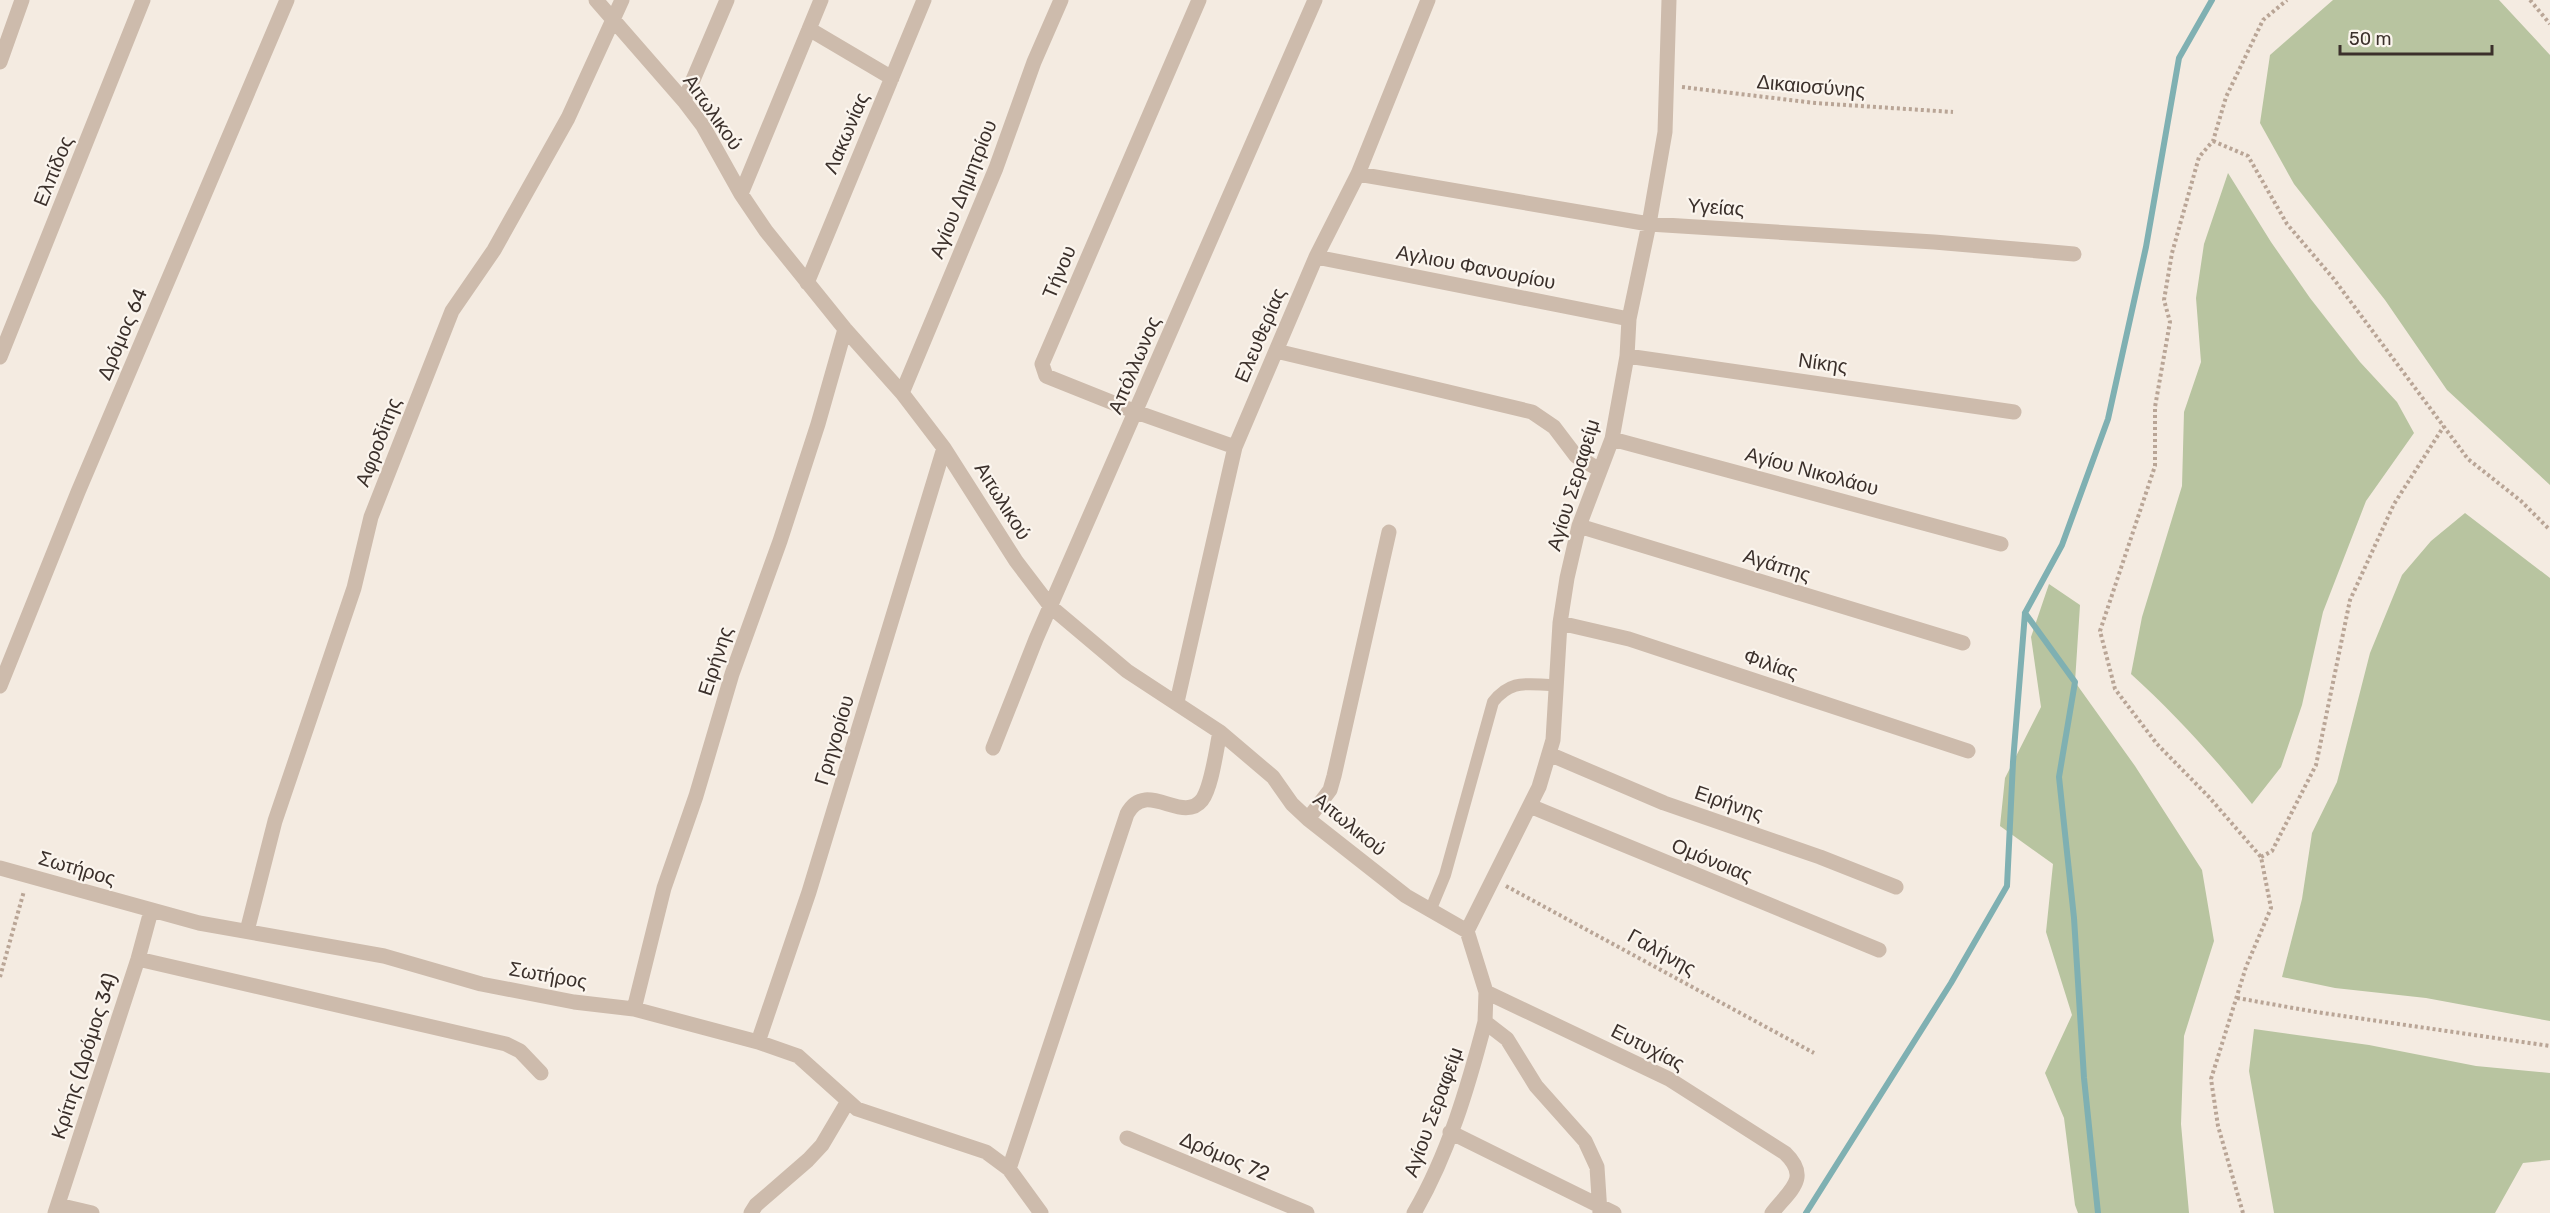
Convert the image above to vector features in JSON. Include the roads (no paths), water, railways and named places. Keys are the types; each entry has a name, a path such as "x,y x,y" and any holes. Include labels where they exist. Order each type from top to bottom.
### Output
{"street":[{"path":"0,62 22,0"},
{"name":"Ελπίδος","path":"0,357 143,0"},
{"name":"Δρόμος 64","path":"0,686 78,492 286,0"},
{"name":"Αιτωλικού","path":"596,0 703,126 741,194 807,283 902,393 944,448 1016,561 1052,607 1127,670 1220,732 1274,777 1292,804 1308,819 1406,896 1467,931"},
{"name":"Αφροδίτης","path":"246,930 275,821 354,588 371,517 452,311 494,250 568,118 622,0"},
{"path":"684,101 727,0"},
{"path":"741,194 821,0"},
{"name":"Λακωνίας","path":"807,283 924,0"},
{"name":"Αγίου Δημητρίου","path":"902,393 996,168 1034,62 1061,0"},
{"name":"Τήνου","path":"1199,0 1042,364 1046,376 1136,412 1235,447"},
{"name":"Απόλλωνος","path":"993,748 1036,639 1052,607 1315,0"},
{"name":"Ελευθερίας","path":"1177,702 1235,447 1316,257 1358,174 1428,0"},
{"name":"Αγίου Σεραφείμ","path":"1414,1213 1445,1149 1472,1071 1485,1022 1486,992 1467,931 1539,787 1553,740 1560,623 1579,526 1612,439 1627,356 1629,319 1665,132 1669,0"},
{"path":"809,29 892,78"},
{"name":"Υγείας","path":"1358,174 1649,224 1934,242 2074,254"},
{"name":"Αγλιου Φανουρίου","path":"1316,257 1629,319"},
{"name":"Ειρήνης","path":"634,1009 664,888 696,796 732,674 780,541 815,434 845,329"},
{"path":"1276,351 1532,412 1554,427 1576,456 1600,470"},
{"name":"Νίκης","path":"1627,356 2014,412"},
{"name":"Αγίου Νικολάου","path":"1612,439 2001,544"},
{"name":"Γρηγορίου","path":"758,1042 813,880 944,448"},
{"name":"Αγάπης","path":"1579,526 1963,643"},
{"path":"1308,819 1330,790 1334,776 1389,532"},
{"name":"Φιλίας","path":"1560,623 1629,639 1968,751"},
{"path":"1009,1169 1127,814 1134,804 1146,800 1187,808 1199,803 1206,791 1220,732"},
{"name":"Ειρήνης","path":"1549,754 1664,803 1820,857 1896,887"},
{"name":"Ομόνοιας","path":"1530,806 1879,950"},
{"name":"Σωτήρος","path":"0,868 151,911 384,957 493,986 574,1002 634,1009 758,1042 798,1056 858,1109 986,1152 1009,1169 1041,1213"},
{"name":"Κρίτης (Δρόμος 34)","path":"57,1209 151,911"},
{"path":"138,958 506,1044 520,1051 541,1073"},
{"name":"Ευτυχίας","path":"1486,992 1669,1079 1785,1153 1797,1166 1798,1177 1772,1213"},
{"path":"1485,1022 1507,1039 1536,1086 1586,1141 1597,1167 1605,1211"},
{"path":"751,1213 756,1205 822,1145 848,1101"},
{"path":"1450,1132 1605,1211"},
{"name":"Δρόμος 72","path":"1127,1138 1307,1213"},
{"path":"57,1209 92,1213"}],"lane":[{"path":"1430,911 1445,875 1493,702 1506,688 1513,686 1556,686"}],"waterway":[{"path":"1806,1213 1951,983 2007,886 2013,762 2025,613 2062,545 2108,419 2146,247 2179,58 2212,0"},
{"path":"2025,613 2075,682 2059,777 2074,918 2084,1078 2098,1213"}]}
